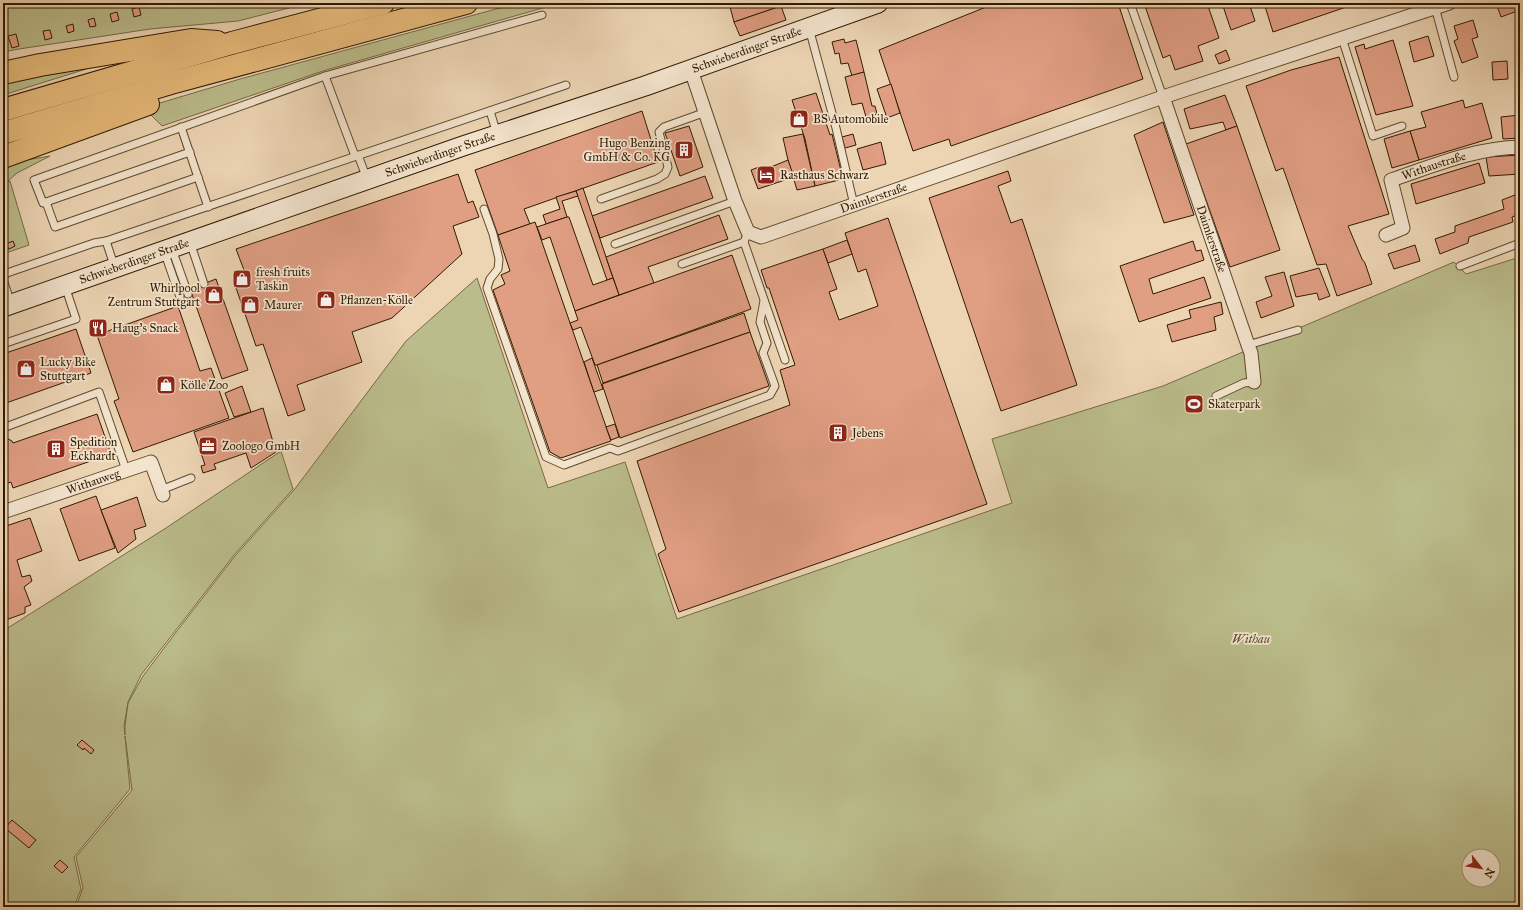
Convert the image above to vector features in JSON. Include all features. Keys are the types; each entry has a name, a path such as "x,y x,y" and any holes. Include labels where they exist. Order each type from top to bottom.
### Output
{"highway":[{"path":"3,110 232,43 383,3"},
{"path":"3,133 171,83 466,3"},
{"path":"3,73 40,65 191,40 232,43"},
{"path":"3,157 174,95 242,74 275,55"}],"street":[{"name":"Schwieberdinger Straße","path":"7,306 367,179 691,70 878,3"},
{"name":"Daimlerstraße","path":"746,237 761,237 1163,97 1449,3"},
{"path":"691,70 746,237"},
{"name":"Daimlerstraße","path":"1163,97 1251,353 1254,382"},
{"name":"Withaustraße","path":"1386,234 1403,228 1391,180 1470,154 1502,147 1520,147"},
{"name":"Withauweg","path":"3,512 151,462 162,492"}],"lane":[{"path":"1130,3 1163,97"},
{"path":"1435,7 1454,77"},
{"path":"190,152 42,203 34,180 325,76 542,15"},
{"path":"809,28 836,128 854,205"},
{"path":"1342,38 1373,136 1402,126"},
{"path":"325,76 367,179"},
{"path":"7,306 3,278 7,273 94,243 106,241 208,207 566,85"},
{"path":"490,111 497,135"},
{"path":"601,199 657,179 665,174 668,167 659,132 664,127 706,112"},
{"path":"181,127 208,207"},
{"path":"46,202 55,227 198,178"},
{"path":"615,244 735,201"},
{"path":"484,209 493,234 499,259 498,269 490,279 487,288 546,457 564,464 610,448 618,450 770,395 775,386 763,353 767,343 760,322 764,301"},
{"path":"682,264 746,237 764,301 785,360"},
{"path":"106,241 115,268"},
{"path":"190,242 204,284"},
{"path":"1460,266 1520,243"},
{"path":"168,249 188,294"},
{"path":"168,249 180,297"},
{"path":"3,344 76,319 65,285"},
{"path":"1248,345 1298,330"},
{"path":"1216,396 1244,384 1254,382"},
{"path":"3,428 99,392 126,470"},
{"path":"162,492 191,478"}],"green space":[{"path":"3,3 308,3 238,21 150,29 3,52"},
{"path":"523,3 560,3 323,71 162,126 148,112 160,103 240,79 496,9"},
{"path":"115,60 3,95 3,82"},
{"path":"50,156 17,173 3,183 3,164"},
{"path":"10,181 29,245 3,254 3,184"},
{"name":"Withau","path":"1520,257 1520,907 76,907 83,888 76,857 132,790 125,736 130,789 74,857 81,889 74,907 3,907 3,631 166,528 281,451 293,489 234,555 141,675 128,702 124,726 125,735 128,703 143,676 177,631 235,556 294,490 406,341 477,278 548,488 625,462 677,619 1012,503 992,439 1163,386 1454,262 1466,274"}],"building":[{"path":"729,3 787,3 787,4 734,22"},
{"path":"996,3 1118,3 1143,79 951,146 949,139 913,151 879,50"},
{"path":"1144,3 1207,3 1219,38 1198,46 1203,61 1175,70 1170,55 1163,58"},
{"path":"1222,3 1249,3 1255,21 1231,30"},
{"path":"1264,3 1358,3 1273,32"},
{"path":"1496,3 1520,3 1520,10 1501,17"},
{"path":"781,6 786,20 740,36 734,22"},
{"path":"139,7 141,15 134,17 132,9"},
{"path":"117,12 119,20 112,22 110,14"},
{"path":"94,18 96,26 90,27 88,20"},
{"path":"1473,20 1478,37 1472,39 1478,57 1462,63 1454,41 1458,39 1454,26"},
{"path":"73,24 74,31 68,33 66,26"},
{"path":"50,30 52,38 45,40 43,31"},
{"path":"16,34 19,46 12,48 8,36"},
{"path":"1428,36 1434,56 1414,62 1409,42"},
{"path":"844,39 845,43 856,40 864,72 852,76 848,63 841,64 839,53 835,54 832,42"},
{"path":"1393,40 1413,106 1376,115 1355,47 1364,44 1365,49"},
{"path":"1226,50 1230,60 1219,64 1215,55"},
{"path":"1339,57 1389,214 1348,226 1365,263 1372,284 1337,296 1326,264 1317,265 1283,168 1276,171 1246,86 1291,70"},
{"path":"1507,61 1508,79 1493,80 1492,62"},
{"path":"864,72 872,106 875,106 877,114 866,117 862,103 852,105 845,77"},
{"path":"891,84 900,113 887,118 877,89"},
{"path":"816,93 830,135 832,134 843,179 815,186 805,139 792,100"},
{"path":"1225,95 1237,126 1226,130 1223,122 1190,129 1184,109"},
{"path":"1463,100 1465,108 1482,103 1492,138 1419,160 1410,131 1426,127 1421,112"},
{"path":"642,111 658,162 524,209 530,224 498,235 475,170"},
{"path":"1520,115 1520,138 1503,139 1501,117"},
{"path":"1163,122 1194,215 1164,223 1134,135"},
{"name":"Hugo Benzing GmbH & Co. KG","path":"689,126 703,167 680,176 665,133"},
{"path":"1237,126 1280,250 1230,267 1186,144"},
{"path":"1410,131 1419,160 1392,168 1384,139"},
{"path":"803,134 815,186 797,190 783,138"},
{"path":"853,134 856,145 845,148 842,137"},
{"path":"881,142 886,164 863,170 857,149"},
{"path":"1520,155 1520,174 1489,176 1486,157"},
{"path":"788,160 794,177 758,189 751,170 759,167 761,171"},
{"path":"1479,163 1485,183 1416,204 1411,184"},
{"path":"1008,171 1011,181 998,186 1011,223 1022,219 1077,385 1001,411 929,198"},
{"name":"Pflanzen-Kölle","path":"458,174 468,203 473,201 479,217 453,226 462,254 392,318 352,332 362,362 297,385 305,410 288,416 263,344 256,346 234,282 247,278 236,249"},
{"path":"705,176 713,198 600,238 592,216"},
{"path":"583,188 613,278 607,280 576,191"},
{"path":"576,191 578,196 562,201 567,217 546,224 543,215 560,209 556,197"},
{"path":"1520,193 1520,214 1512,217 1513,222 1469,237 1468,243 1440,254 1435,239 1455,232 1455,226 1504,209 1502,200"},
{"path":"719,215 728,239 648,267 654,283 619,295 606,257"},
{"path":"569,217 593,285 613,278 619,295 575,311 550,237 542,240 537,227"},
{"name":"Jebens","path":"888,218 987,504 679,612 658,554 666,549 637,461 790,405 780,370 795,365 769,288 767,288 761,270 823,249 837,289 829,292 839,320 878,306 866,269 858,272 845,233"},
{"path":"535,222 611,441 561,458 550,452 493,290 505,284 501,275 510,271 498,235"},
{"path":"847,240 852,254 828,263 823,249"},
{"path":"13,241 15,246 9,249 6,244"},
{"path":"1193,241 1196,251 1201,250 1204,260 1149,279 1153,294 1204,277 1211,298 1139,322 1120,266"},
{"path":"1415,245 1420,261 1394,269 1388,254"},
{"path":"732,255 751,309 597,365 595,365 581,327 573,330 570,323 578,320 575,311"},
{"path":"1319,268 1330,296 1319,300 1317,293 1296,297 1290,276"},
{"path":"1284,272 1294,306 1261,318 1256,302 1272,296 1265,277"},
{"path":"216,279 248,370 222,379 190,289"},
{"path":"1221,302 1223,314 1214,317 1216,330 1172,342 1167,325 1191,318 1189,310"},
{"name":"Kölle Zoo","path":"178,306 200,371 211,368 229,418 133,452 114,401 119,399 97,335"},
{"path":"744,313 750,332 603,383 597,365"},
{"path":"76,329 91,373 6,403 3,394 3,354"},
{"path":"750,332 769,386 620,438 602,384"},
{"path":"592,358 603,389 594,392 584,362"},
{"path":"242,386 251,412 234,417 225,393"},
{"path":"263,408 276,452 251,468 246,453 214,464 216,469 203,473 201,466 205,465 194,432"},
{"name":"Spedition Eckhardt","path":"97,414 111,454 13,488 11,482 3,485 3,444 8,439 13,443"},
{"path":"615,424 619,437 611,440 606,427"},
{"path":"96,496 115,548 79,561 60,509"},
{"path":"137,497 146,526 134,530 136,539 118,553 101,510"},
{"path":"30,518 42,551 17,560 22,577 30,575 32,581 24,587 31,605 25,607 25,613 3,621 3,527"},
{"path":"82,740 94,750 91,754 84,748 83,750 77,745"},
{"path":"12,820 36,840 29,848 5,828"},
{"path":"60,860 68,867 62,873 54,866"}],"place":[{"name":"BS Automobile","path":"799,119"},
{"name":"Hugo Benzing GmbH & Co. KG","path":"684,150"},
{"name":"Rasthaus Schwarz","path":"766,175"},
{"name":"fresh fruits Taskin","path":"242,279"},
{"name":"Whirlpool Zentrum Stuttgart","path":"214,295"},
{"name":"Pflanzen-Kölle","path":"326,300"},
{"name":"Maurer","path":"250,305"},
{"name":"Haug's Snack","path":"98,328"},
{"name":"Lucky Bike Stuttgart","path":"26,369"},
{"name":"Kölle Zoo","path":"166,385"},
{"name":"Skaterpark","path":"1194,404"},
{"name":"Jebens","path":"838,433"},
{"name":"Zoologo GmbH","path":"208,446"},
{"name":"Spedition Eckhardt","path":"56,449"}]}
